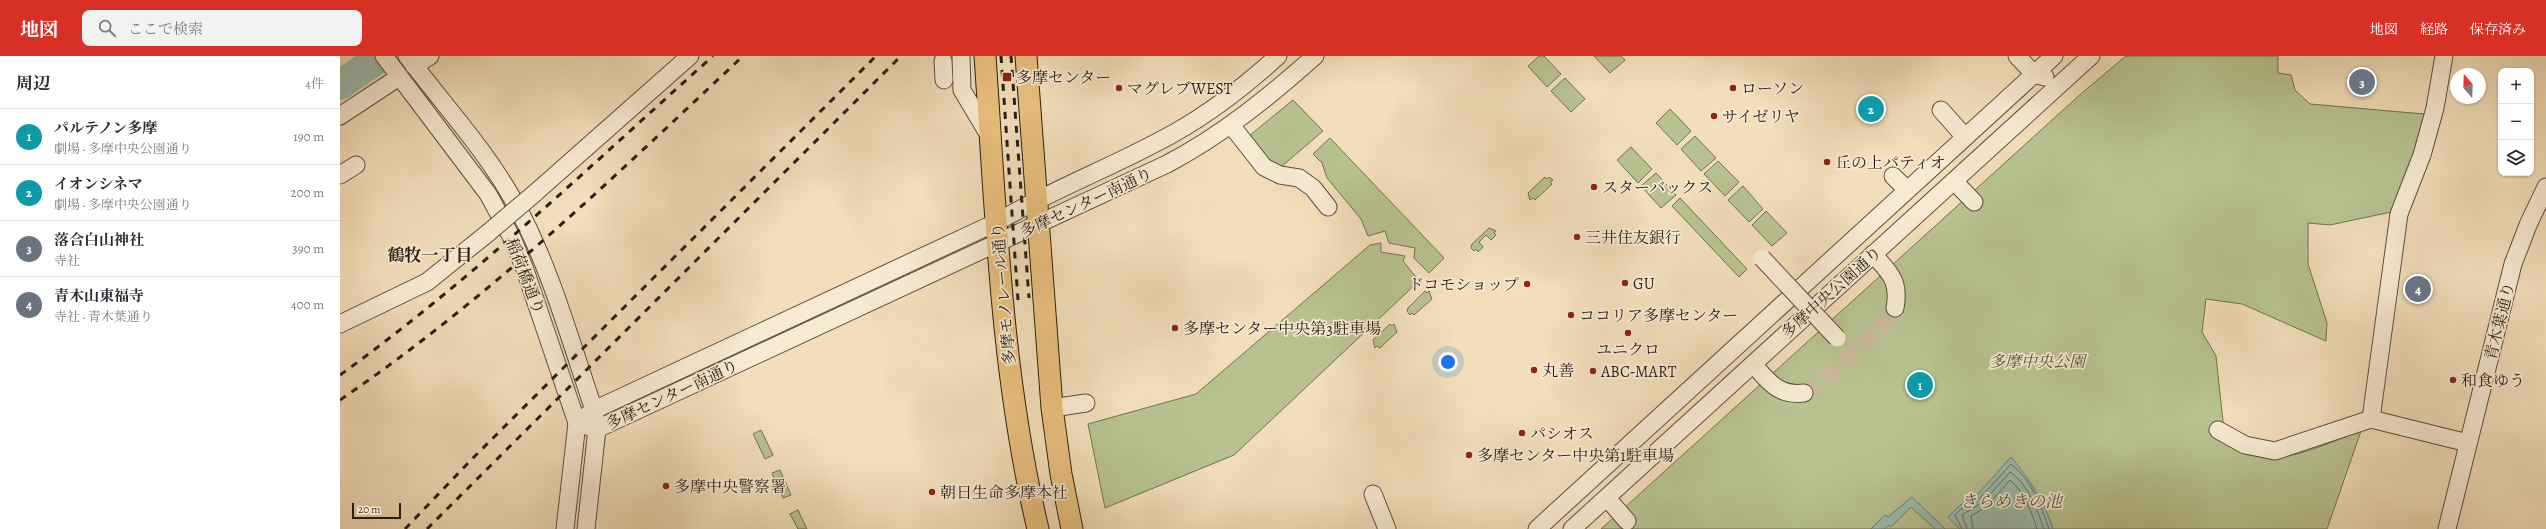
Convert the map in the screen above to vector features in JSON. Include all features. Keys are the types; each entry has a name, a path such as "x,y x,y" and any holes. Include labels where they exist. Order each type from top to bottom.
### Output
{"main road":[{"name":"多摩モノレール通り","path":"985,56 990,138 1015,415 1038,529"},
{"path":"1026,56 1052,408 1061,474 1072,529"}],"street":[{"path":"410,60 430,56"},
{"path":"340,324 427,282 535,193 690,56"},
{"path":"960,56 962,90 990,138"},
{"name":"多摩センター南通り","path":"578,423 597,429 998,232 1036,199 1176,132 1218,105 1278,56"},
{"name":"多摩センター南通り","path":"578,423 594,410 998,232 1039,224 1167,164 1231,125 1276,90 1315,56"},
{"path":"2017,56 2034,74 2061,82"},
{"path":"2054,56 2061,82"},
{"name":"多摩中央公園通り","path":"1536,529 2054,56"},
{"name":"多摩中央公園通り","path":"1572,529 2091,56"},
{"path":"2372,419 2399,214 2422,155 2435,108 2444,56"},
{"name":"稲荷橋通り","path":"410,60 491,167 519,209 541,258 594,410 597,429 586,529"},
{"path":"944,61 944,80"},
{"path":"340,116 392,67"},
{"name":"稲荷橋通り","path":"392,67 500,213 524,267 578,423 566,529"},
{"path":"1941,110 1965,137"},
{"path":"1231,125 1264,168 1280,175 1299,178 1313,188 1328,207"},
{"path":"340,175 356,165"},
{"path":"1893,176 1907,190"},
{"path":"1954,181 1974,202"},
{"name":"青木葉通り","path":"2448,529 2513,264 2528,225 2546,187"},
{"path":"1873,254 1890,273 1896,284 1895,308"},
{"path":"1762,258 1837,338"},
{"path":"1753,364 1769,382 1784,393 1804,393"},
{"path":"1052,408 1086,403"},
{"path":"2218,430 2245,445 2275,451 2372,419 2468,443"},
{"path":"1373,494 1388,529"},
{"path":"1606,498 1627,521"}],"green space":[{"path":"1539,56 1544,56 1561,74 1547,87 1528,66"},
{"path":"1594,56 1621,56 1625,60 1610,73"},
{"name":"多摩中央公園","path":"2126,56 2278,56 2278,73 2291,75 2295,90 2310,104 2424,114 2413,155 2391,212 2330,225 2308,223 2308,264 2327,323 2326,341 2242,304 2206,299 2202,332 2216,356 2225,440 2252,454 2264,458 2270,458 2304,452 2361,431 2327,529 1601,529 2083,92"},
{"path":"1565,78 1585,99 1571,112 1551,91"},
{"path":"1293,100 1323,131 1281,167 1266,157 1249,136"},
{"path":"1670,109 1691,131 1677,145 1656,123"},
{"path":"1695,136 1716,158 1701,171 1681,149"},
{"path":"1330,138 1444,258 1429,273 1414,258 1415,248 1389,243 1385,231 1368,236 1361,219 1327,178 1322,163 1313,154"},
{"path":"1631,147 1652,169 1638,183 1617,160"},
{"path":"1718,161 1739,182 1725,196 1704,174"},
{"path":"1656,173 1676,195 1661,208 1641,186"},
{"path":"1545,177 1547,179 1549,177 1553,180 1550,182 1552,184 1535,200 1533,198 1530,200 1528,193"},
{"path":"1743,186 1763,209 1749,222 1728,200"},
{"path":"1680,198 1747,269 1739,277 1672,206"},
{"path":"1766,211 1787,233 1772,246 1752,225"},
{"path":"1489,228 1496,231 1494,233 1496,235 1491,240 1486,235 1479,242 1483,247 1478,252 1476,249 1474,251 1471,248 1472,244"},
{"path":"1381,243 1381,252 1405,256 1403,261 1419,281 1234,455 1105,508 1088,424 1196,394 1370,245"},
{"path":"1425,291 1427,293 1429,291 1432,299 1414,315 1412,313 1410,315 1407,311 1408,308"},
{"path":"1390,324 1392,326 1394,324 1397,332 1380,348 1377,346 1375,348 1373,340"},
{"path":"761,430 773,455 765,459 753,434"},
{"path":"780,470 791,495 783,498 772,473"},
{"path":"798,510 807,529 798,529 790,514"}],"water":[{"name":"きらめきの池","path":"2011,457 2036,491 2053,529 1960,529 1948,517 1959,506 1977,495"},
{"path":"1912,497 1945,529 1935,529 1911,507 1891,527 1889,525 1884,529 1871,529 1885,515 1888,517"}],"waterway":[{"path":"340,85 382,56"}],"tunnel":[{"path":"1804,393 1816,387 1887,322 1895,308"}],"railway":[{"path":"340,375 389,338 484,261 713,56"},
{"path":"340,400 447,321 498,279 598,192 743,56"},
{"path":"405,529 471,460 876,56"},
{"path":"427,529 901,56"},
{"path":"1001,56 1018,300"},
{"path":"1011,56 1029,298"}],"place":[{"name":"多摩センター","path":"1007,77"},
{"name":"落合白山神社","path":"2362,82"},
{"name":"マグレブWEST","path":"1119,88"},
{"name":"ローソン","path":"1733,88"},
{"name":"イオンシネマ","path":"1871,109"},
{"name":"サイゼリヤ","path":"1714,116"},
{"name":"丘の上パティオ","path":"1827,162"},
{"name":"スターバックス","path":"1594,187"},
{"name":"三井住友銀行","path":"1577,237"},
{"name":"GU","path":"1625,283"},
{"name":"ドコモショップ","path":"1527,284"},
{"name":"青木山東福寺","path":"2418,289"},
{"name":"ココリア多摩センター","path":"1571,315"},
{"name":"多摩センター中央第3駐車場","path":"1175,328"},
{"name":"ユニクロ","path":"1628,333"},
{"name":"丸善","path":"1534,370"},
{"name":"ABC-MART","path":"1593,371"},
{"name":"和食ゆう","path":"2453,380"},
{"name":"パルテノン多摩","path":"1920,385"},
{"name":"パシオス","path":"1522,433"},
{"name":"多摩センター中央第1駐車場","path":"1469,455"},
{"name":"多摩中央警察署","path":"666,486"},
{"name":"朝日生命多摩本社","path":"932,492"}],"district":[{"name":"鶴牧一丁目","path":"430,255"}]}
